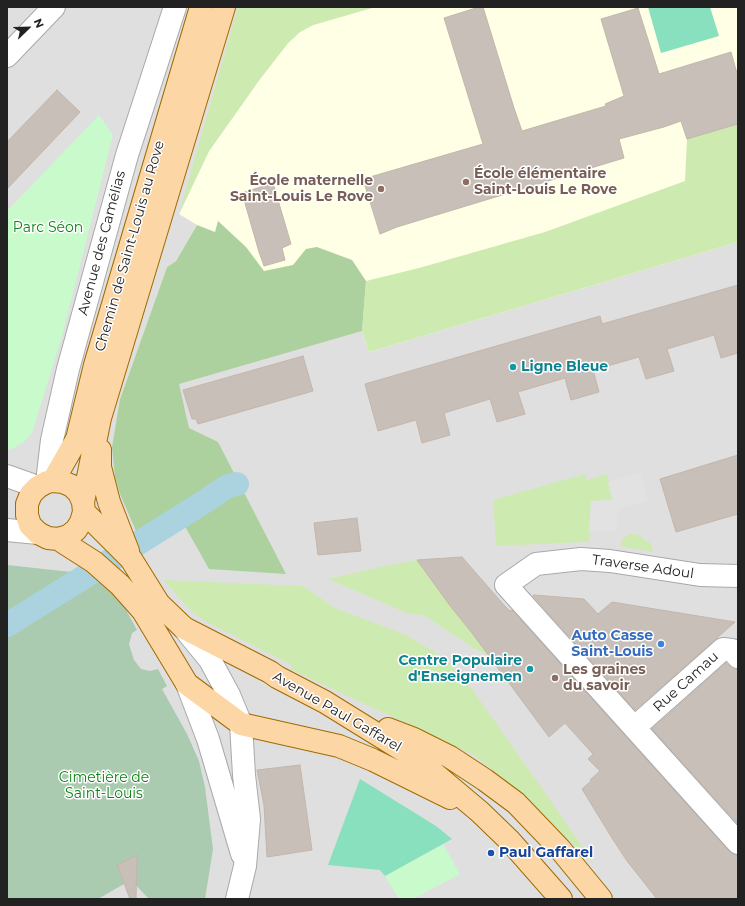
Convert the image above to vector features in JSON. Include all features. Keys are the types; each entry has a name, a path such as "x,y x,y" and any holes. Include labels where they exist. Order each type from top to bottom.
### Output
{"main road":[{"name":"Chemin de Saint-Louis au Rove","path":"200,7 95,365 77,439 46,483 31,494 27,504 27,515 30,525 38,533 48,538 58,539 68,536 76,530 82,522 100,418 224,7"},
{"name":"Chemin de Saint-Louis au Rove","path":"100,418 100,468 109,502 131,559"},
{"name":"Chemin de Saint-Louis au Rove","path":"46,483 63,482 72,486 79,493 84,507 131,559 159,604 184,628"},
{"name":"Chemin de Saint-Louis au Rove","path":"58,539 94,562 120,585 143,611 187,684"},
{"name":"Avenue Paul Gaffarel","path":"184,628 270,672 324,702 417,759 480,812 510,841 561,899"},
{"name":"Avenue Paul Gaffarel","path":"187,684 240,724 339,746 373,760 480,812"},
{"path":"324,702 414,739 450,758 485,780 516,803 560,849 601,899"}],"street":[{"path":"7,56 54,7"},
{"name":"Avenue des Camélias","path":"46,483 52,440 68,369 127,155 170,13"},
{"path":"7,476 46,483"},
{"path":"7,530 38,533"},
{"name":"Traverse Adoul","path":"635,728 506,585 536,564 581,559 610,561 700,575 738,576"},
{"name":"Chemin de Saint-Louis au Rove","path":"184,628 210,660 229,695 240,724 249,819 245,866 237,899"},
{"name":"Rue Camau","path":"635,728 723,649 732,650 738,657"},
{"name":"Chemin de Saint-Louis au Rove","path":"187,684 208,739 245,866"},
{"path":"635,728 738,843"}],"shaded area":[{"path":"7,7 738,7 738,899 7,899"},
{"name":"École élémentaire Saint-Louis Le Rove","path":"375,7 738,7 738,242 369,352 362,331 120,399 167,267 176,261 197,225 179,214 209,151 260,79 288,43 300,32 313,25"},
{"path":"641,473 648,500 619,509 616,531 589,531 591,501 612,500 608,482"}],"green space":[{"path":"238,7 375,7 313,25 300,32 288,43 260,79 209,151 179,214"},
{"path":"648,7 710,7 719,36 661,53"},
{"name":"Parc Séon","path":"99,115 113,135 62,336 32,433 24,442 7,450 7,211"},
{"path":"738,124 738,242 369,352 362,331 366,281 419,268 545,232 685,181 687,139"},
{"path":"218,221 246,247 264,271 293,265 306,249 317,247 352,260 366,281 362,331 179,384 189,428 218,442 286,574 209,569 178,514 139,538 120,494 115,477 112,447 120,399 167,267 176,261 197,225 215,232"},
{"path":"585,474 587,480 607,474 613,500 591,501 589,542 496,546 493,500"},
{"path":"630,534 641,536 645,541 651,543 653,552 620,546 623,538"},
{"path":"417,560 489,656 472,647 425,616 407,613 328,579"},
{"name":"Cimetière de Saint-Louis","path":"7,565 81,573 96,577 118,595 137,630 132,633 129,644 134,660 141,669 150,671 158,669 167,686 162,689 187,734 199,761 205,787 213,849 205,899 149,899 131,880 98,899 7,899"},
{"path":"164,580 303,586 335,608 406,635 433,651 451,665 469,685 595,865 511,785 472,754 290,669 292,665 203,620 187,607"},
{"path":"360,779 436,826 452,839 385,876 380,870 328,865"},
{"path":"443,844 460,874 413,899 399,899 385,876"}],"building":[{"path":"483,7 522,131 606,106 605,104 624,96 601,19 638,8 659,74 731,52 738,77 738,124 687,139 681,121 619,139 624,158 397,227 380,234 363,179 483,144 444,18"},
{"path":"57,90 80,112 7,189 7,142"},
{"path":"273,183 291,244 282,248 285,260 264,266 242,193"},
{"name":"Ligne Bleue","path":"738,285 738,353 721,358 714,335 667,349 674,371 646,379 639,357 593,370 599,392 571,400 565,378 518,392 525,414 497,422 490,399 444,413 450,435 422,443 416,420 378,431 365,384 600,316 602,324"},
{"path":"303,356 313,391 198,424 196,419 192,419 183,390"},
{"path":"738,455 738,514 676,532 660,479"},
{"path":"357,518 361,551 318,555 314,523"},
{"path":"462,557 503,604 510,611 512,610 729,851 734,855 738,855 738,899 657,899 627,861 582,789 600,771 588,759 593,754 565,723 549,737 417,560"},
{"name":"Auto Casse Saint-Louis","path":"533,596 584,599 598,614 612,602 735,622 635,710"},
{"path":"726,663 738,670 738,824 652,729"},
{"path":"300,765 312,850 267,857 264,805 257,770"},
{"path":"137,855 136,899 130,899 117,865"}],"waterway":[{"path":"7,625 228,486 237,484"}],"place":[{"name":"École élémentaire Saint-Louis Le Rove","path":"466,182"},
{"name":"École maternelle Saint-Louis Le Rove","path":"381,189"},
{"name":"Ligne Bleue","path":"513,367"},
{"name":"Auto Casse Saint-Louis","path":"661,644"},
{"name":"Centre Populaire d'Enseignemen","path":"530,669"},
{"name":"Les graines du savoir","path":"555,678"},
{"name":"Paul Gaffarel","path":"491,853"}]}
